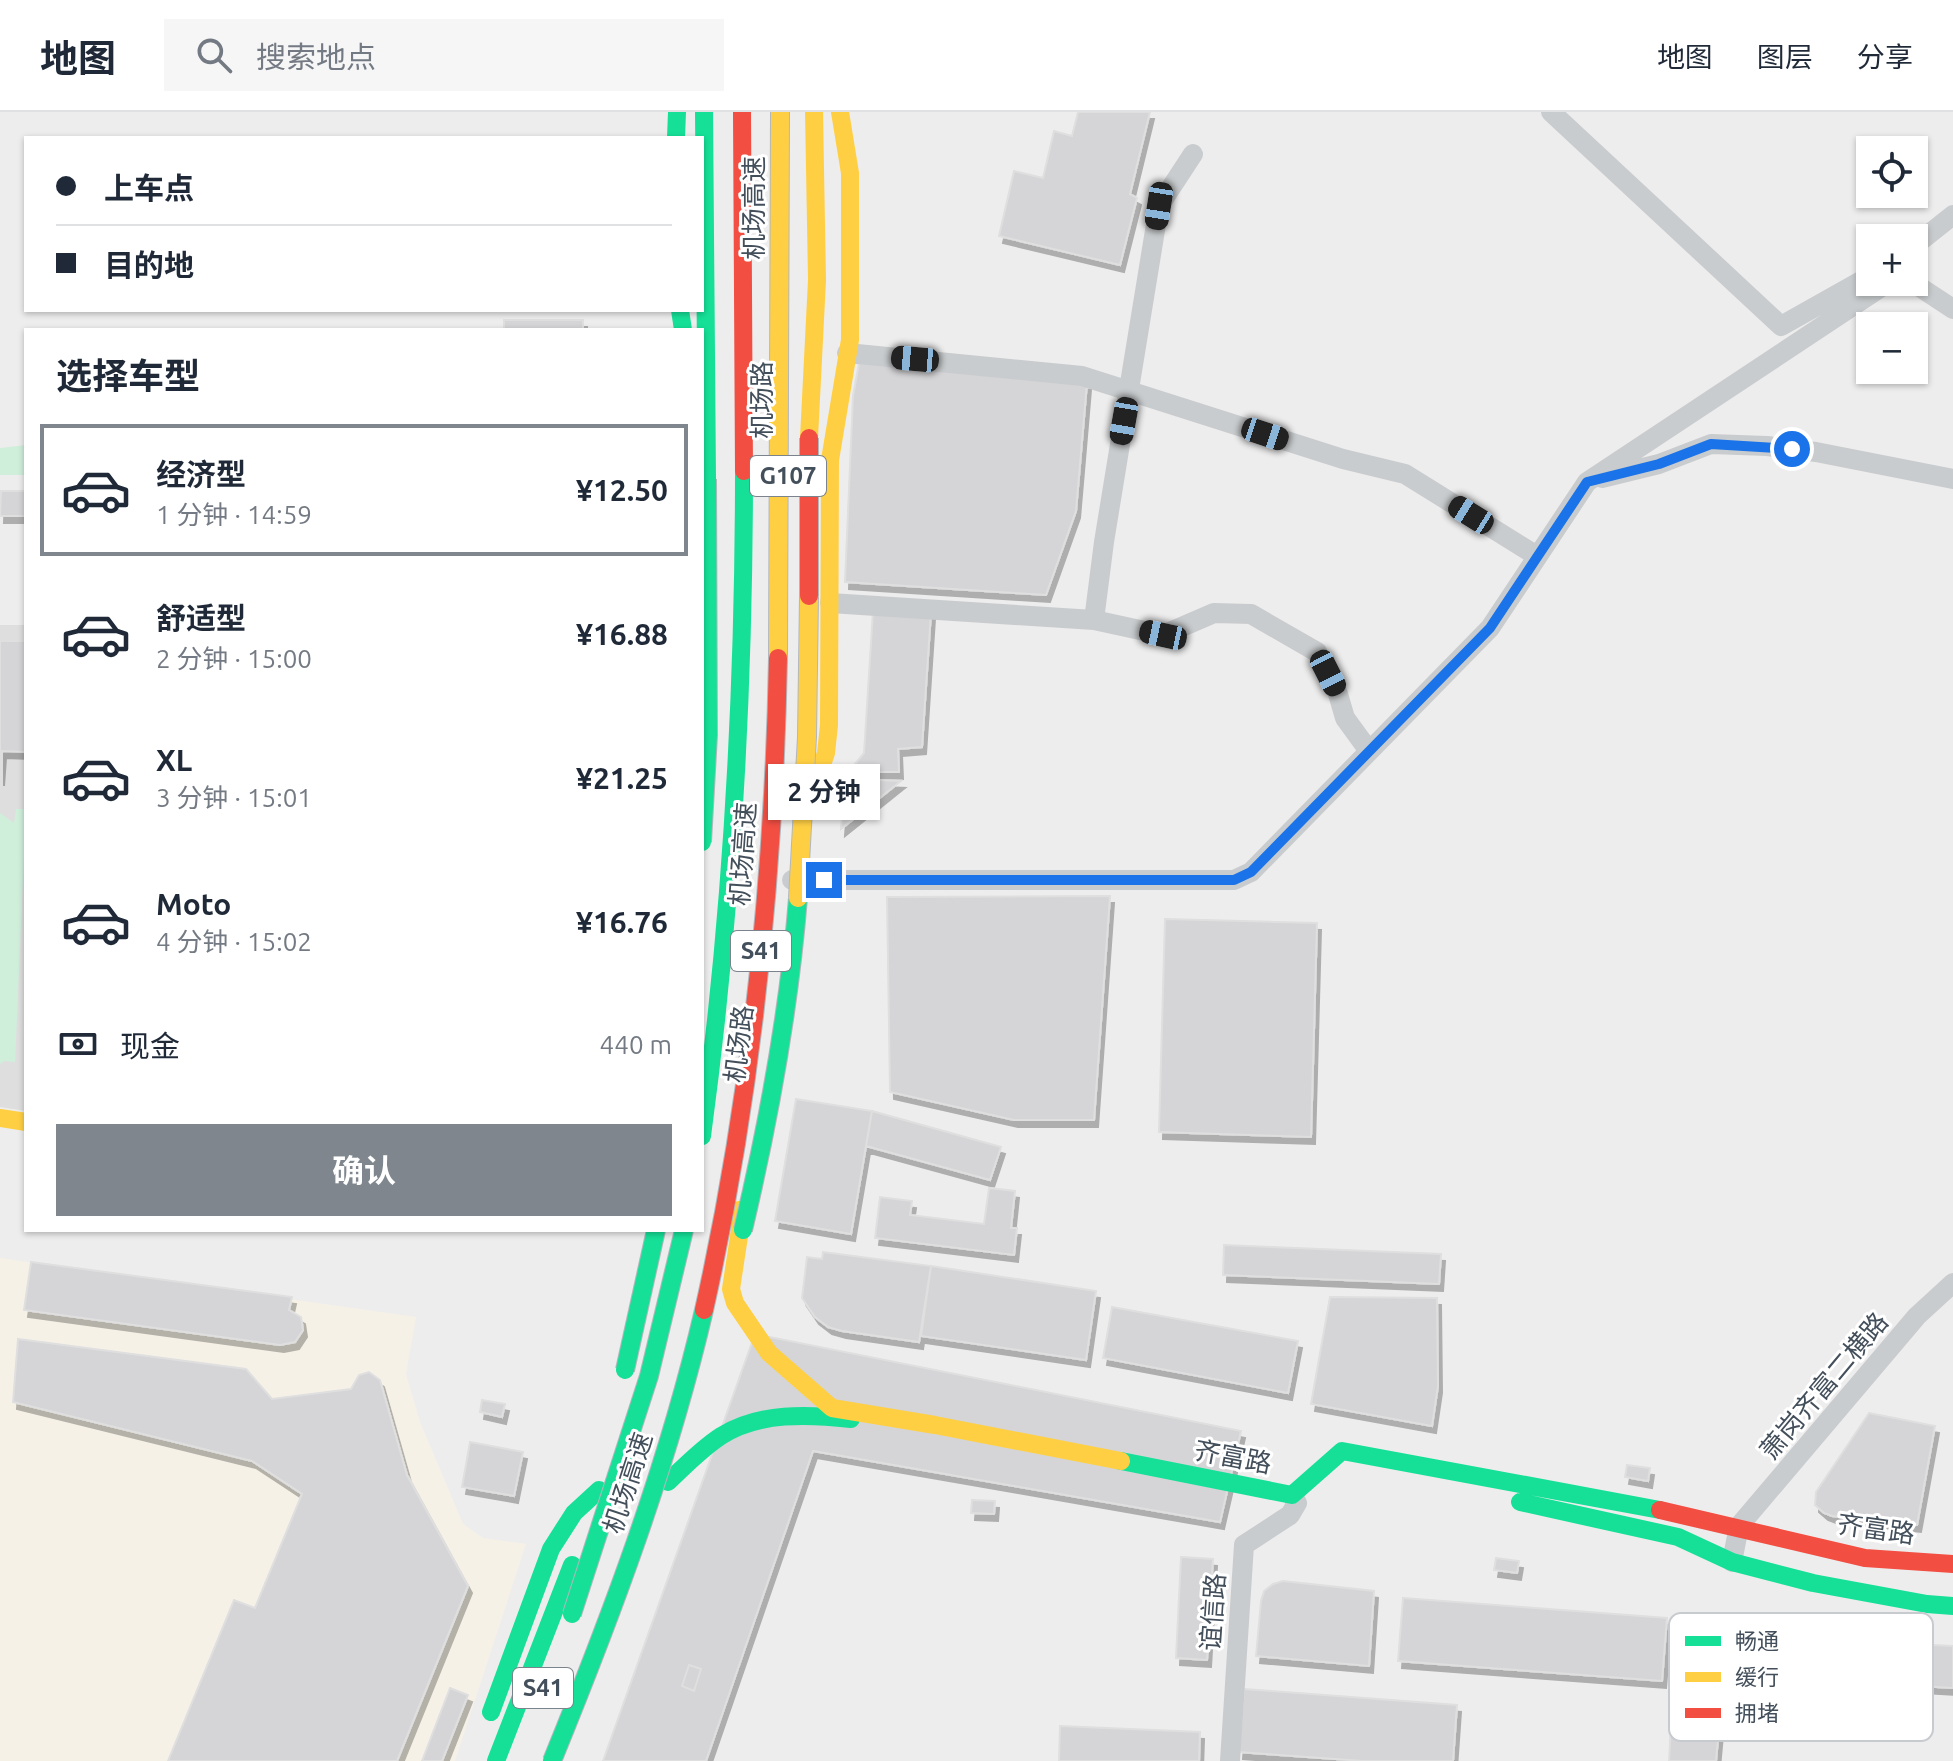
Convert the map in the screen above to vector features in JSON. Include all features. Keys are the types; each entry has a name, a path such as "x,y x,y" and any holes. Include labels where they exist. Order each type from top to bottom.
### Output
{"main road":[{"path":"676,136 677,112"},
{"path":"704,112 708,735 704,806"},
{"name":"机场路","path":"704,1061 721,907 731,759 736,112"},
{"name":"机场高速","path":"704,1120 727,940 737,795 744,508 742,112"},
{"path":"642,1527 742,1235 765,1145 783,1042 798,894 806,756 809,438 817,280 814,112"},
{"path":"783,832 812,793 826,753 830,684 830,460 850,340 850,173 840,112"},
{"name":"机场路","path":"563,1761 621,1616 668,1482 697,1379 729,1243 753,1130 764,1056 775,955 783,832 787,615 785,114"},
{"name":"机场高速","path":"552,1761 592,1666 642,1527 679,1407 718,1248 749,1053 765,913 772,816 779,626 785,114"},
{"path":"704,709 731,759"},
{"path":"0,1118 24,1122"},
{"path":"0,1137 24,1140"},
{"name":"齐富路","path":"739,1197 740,1230 731,1289 735,1303 769,1353 832,1408 935,1425 1294,1499"},
{"path":"704,1225 729,1243"},
{"path":"622,1383 656,1232"},
{"path":"496,1761 542,1645 636,1373 673,1232"},
{"name":"机场高速","path":"513,1761 572,1614 649,1376 684,1232"},
{"name":"齐富路","path":"668,1482 730,1431 762,1421 833,1417 929,1431 1294,1499 1343,1466 1678,1537 1732,1562 1826,1586 1928,1583 1953,1564"},
{"name":"齐富路","path":"1294,1499 1342,1451 1739,1526 1865,1558 1928,1583 1953,1606"},
{"path":"572,1614 598,1482"},
{"path":"483,1761 491,1712 541,1575 564,1528 598,1482"}],"street":[{"path":"1551,112 1781,326 1856,284"},
{"path":"1094,620 1159,206 1193,154"},
{"path":"1928,235 1953,215"},
{"path":"1928,293 1953,309"},
{"path":"780,880 1234,880 1251,872 1490,628 1587,482 1868,296"},
{"path":"847,353 1082,376 1343,459 1405,474 1537,556"},
{"path":"1587,482 1659,464 1711,444 1816,452 1953,479"},
{"path":"830,603 1094,620 1163,635 1214,613 1251,614 1317,652 1338,694 1345,718 1369,751"},
{"name":"萧岗齐富二横路","path":"1739,1526 1917,1316 1953,1283"},
{"name":"谊信路","path":"1230,1761 1244,1545 1290,1515 1294,1499"},
{"path":"1732,1562 1739,1526"}],"shaded area":[{"path":"0,625 24,625 24,1111 0,1107"},
{"path":"0,1258 416,1317 406,1374 420,1422 463,1524 483,1538 526,1544 455,1761 0,1761"}],"green space":[{"path":"24,445 24,475 0,475 0,448"},
{"path":"16,809 24,809 15,1062 4,1061 0,1064 0,813 14,823"}],"building":[{"path":"1078,112 1150,112 1130,194 1137,198 1120,265 999,236 1014,171 1043,178 1054,131 1072,136"},
{"path":"504,320 583,320 583,328 504,328"},
{"path":"859,363 1087,383 1076,511 1046,595 845,582 853,396"},
{"path":"1,491 24,491 24,516 0,516"},
{"path":"873,611 931,612 922,747 898,749 899,772 862,772 854,779 901,781 841,829 845,776 864,753"},
{"path":"0,641 24,641 24,752 2,751 0,779"},
{"path":"1110,896 1094,1120 1014,1120 890,1092 887,897"},
{"path":"1165,919 1317,923 1311,1137 1159,1132"},
{"path":"796,1099 872,1111 851,1234 775,1221"},
{"path":"872,1111 1001,1147 990,1180 866,1146"},
{"path":"989,1188 1015,1191 1011,1228 1017,1228 1014,1255 875,1238 880,1197 912,1201 910,1215 984,1224"},
{"path":"1224,1245 1441,1254 1439,1284 1223,1275"},
{"path":"823,1252 931,1266 919,1342 842,1331 828,1327 815,1317 802,1298 807,1257 822,1259"},
{"path":"31,1262 292,1297 289,1310 301,1317 303,1330 295,1342 280,1345 24,1310"},
{"path":"931,1266 1096,1291 1086,1360 921,1336"},
{"path":"1330,1297 1437,1298 1438,1386 1432,1426 1311,1404"},
{"path":"1112,1307 1298,1341 1288,1393 1103,1358"},
{"path":"755,1334 1241,1431 1220,1522 813,1451 706,1761 603,1761"},
{"path":"18,1339 246,1369 272,1399 351,1389 359,1375 369,1372 380,1380 407,1475 468,1586 397,1761 168,1761 234,1600 255,1608 302,1494 252,1461 13,1402"},
{"path":"482,1400 505,1404 502,1417 480,1412"},
{"path":"1869,1413 1935,1426 1917,1525 1832,1516 1815,1505 1816,1492"},
{"path":"470,1442 523,1452 514,1496 462,1487"},
{"path":"1627,1465 1650,1468 1648,1481 1625,1477"},
{"path":"972,1500 995,1501 994,1514 971,1513"},
{"path":"1181,1557 1213,1559 1207,1660 1176,1658"},
{"path":"1496,1558 1519,1561 1517,1573 1494,1570"},
{"path":"1283,1581 1374,1591 1369,1666 1256,1656 1264,1591"},
{"path":"1403,1598 1667,1618 1662,1681 1398,1661"},
{"path":"1933,1645 1953,1646 1953,1688 1933,1687"},
{"path":"689,1665 701,1669 694,1691 682,1686"},
{"path":"450,1688 468,1695 442,1761 422,1761"},
{"path":"1244,1689 1457,1705 1453,1761 1363,1761 1239,1752"},
{"path":"1060,1726 1200,1732 1199,1761 1059,1761"},
{"path":"1670,1741 1718,1741 1716,1761 1669,1761"}],"traffic: fast":[{"path":"676,136 677,112"},
{"path":"704,112 707,479"},
{"path":"680,312 683,328"},
{"path":"704,1119 721,970 734,804 742,638 744,471"},
{"path":"704,806 708,735 707,479"},
{"path":"743,1230 777,1065 798,898"},
{"path":"625,1370 656,1232"},
{"path":"572,1614 649,1376 684,1232"},
{"path":"552,1761 596,1650 656,1482 704,1310"},
{"path":"668,1482 714,1441 736,1428 784,1417 851,1419"},
{"path":"1121,1461 1292,1495 1342,1451 1660,1510"},
{"path":"491,1712 551,1549 574,1513 599,1490"},
{"path":"1520,1502 1678,1537 1732,1562 1813,1583 1953,1606"},
{"path":"496,1761 572,1565"}],"traffic: slow":[{"path":"778,658 780,112"},
{"path":"809,438 817,280 814,112"},
{"path":"812,793 826,753 829,725 830,460 850,340 850,173 840,112"},
{"path":"798,898 807,737 809,596"},
{"path":"0,1118 24,1122"},
{"path":"739,1210 740,1230 731,1289 735,1303 769,1353 832,1408 1121,1461"}],"traffic: jam":[{"path":"742,112 744,471"},
{"path":"809,438 809,596"},
{"path":"704,1310 735,1149 758,986 772,822 778,658"},
{"path":"1660,1510 1865,1558 1953,1564"}],"route":[{"path":"824,880 1234,880 1251,872 1490,628 1587,482 1659,464 1711,444 1792,449"}]}
